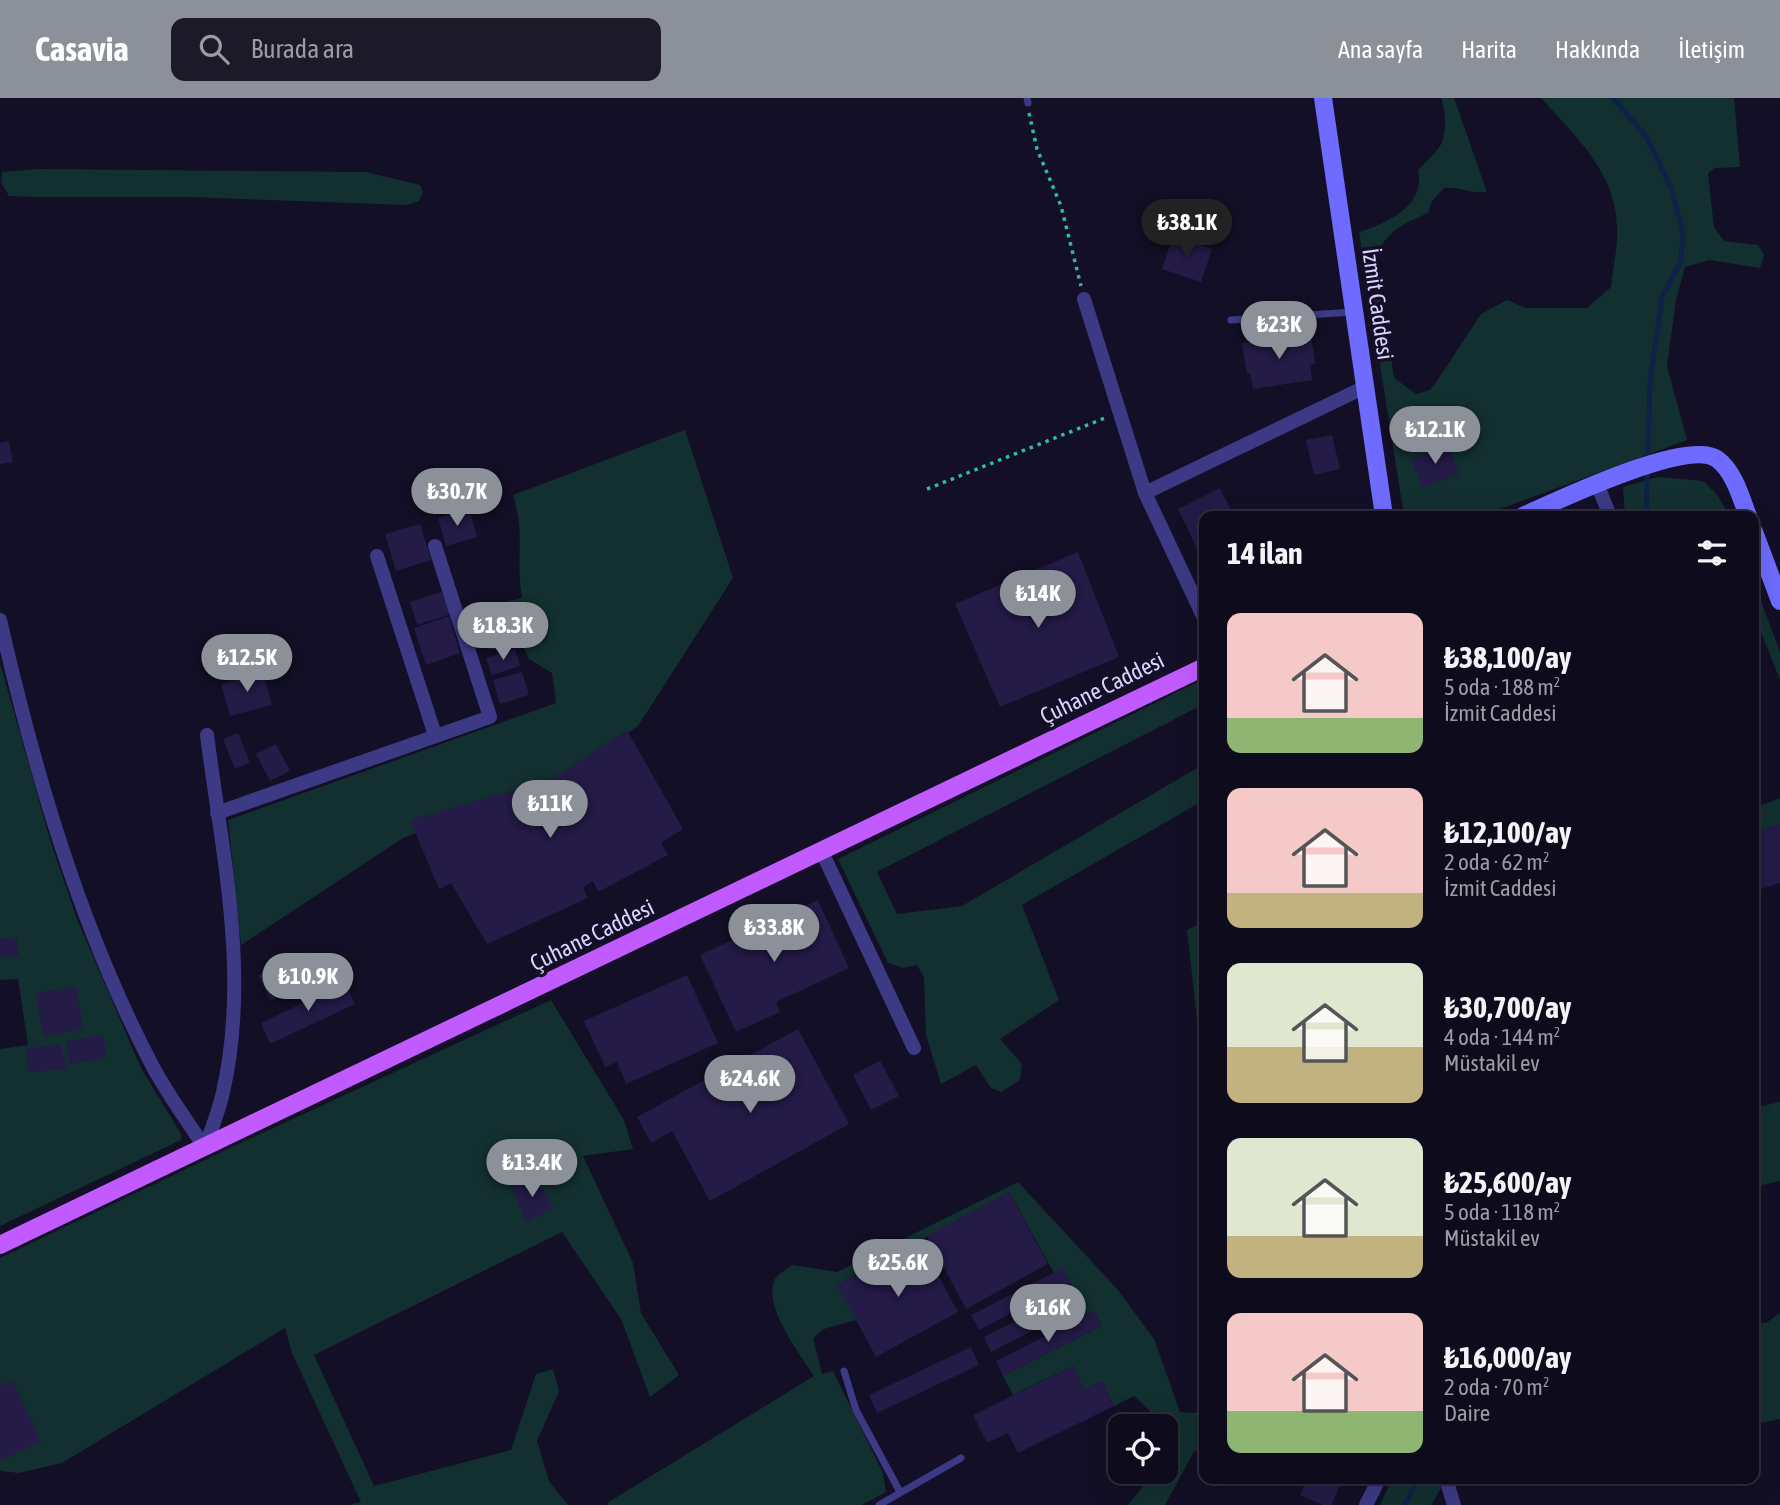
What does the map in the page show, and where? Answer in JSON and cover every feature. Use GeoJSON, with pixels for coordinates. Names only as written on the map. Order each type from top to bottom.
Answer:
{"type":"FeatureCollection","features":[{"type":"Feature","properties":{"kind":"main road","name":"İzmit Caddesi"},"geometry":{"type":"LineString","coordinates":[[1323,98],[1383,511]]}},
{"type":"Feature","properties":{"kind":"main road"},"geometry":{"type":"LineString","coordinates":[[1534,511],[1618,476],[1667,460],[1692,454],[1706,454],[1718,460],[1735,485],[1746,511]]}},
{"type":"Feature","properties":{"kind":"main road"},"geometry":{"type":"LineString","coordinates":[[1759,545],[1780,601]]}},
{"type":"Feature","properties":{"kind":"main road","name":"Çuhane Caddesi"},"geometry":{"type":"LineString","coordinates":[[0,1245],[1199,669]]}},
{"type":"Feature","properties":{"kind":"street"},"geometry":{"type":"LineString","coordinates":[[1084,299],[1145,494],[1199,607]]}},
{"type":"Feature","properties":{"kind":"street"},"geometry":{"type":"LineString","coordinates":[[1145,494],[1365,387]]}},
{"type":"Feature","properties":{"kind":"street"},"geometry":{"type":"LineString","coordinates":[[1597,484],[1608,511]]}},
{"type":"Feature","properties":{"kind":"street"},"geometry":{"type":"LineString","coordinates":[[217,813],[491,717],[435,546]]}},
{"type":"Feature","properties":{"kind":"street"},"geometry":{"type":"LineString","coordinates":[[377,556],[435,735]]}},
{"type":"Feature","properties":{"kind":"street"},"geometry":{"type":"LineString","coordinates":[[0,620],[30,737],[78,895],[154,1069],[205,1148]]}},
{"type":"Feature","properties":{"kind":"street"},"geometry":{"type":"LineString","coordinates":[[205,1148],[223,1093],[230,1052],[235,961],[232,908],[207,735]]}},
{"type":"Feature","properties":{"kind":"street"},"geometry":{"type":"LineString","coordinates":[[822,852],[914,1048]]}},
{"type":"Feature","properties":{"kind":"street"},"geometry":{"type":"LineString","coordinates":[[1366,1505],[1376,1484]]}},
{"type":"Feature","properties":{"kind":"street"},"geometry":{"type":"LineString","coordinates":[[1448,1484],[1454,1505]]}},
{"type":"Feature","properties":{"kind":"lane"},"geometry":{"type":"LineString","coordinates":[[1231,320],[1354,312]]}},
{"type":"Feature","properties":{"kind":"lane"},"geometry":{"type":"LineString","coordinates":[[844,1371],[856,1410],[900,1492]]}},
{"type":"Feature","properties":{"kind":"lane"},"geometry":{"type":"LineString","coordinates":[[879,1505],[961,1458]]}},
{"type":"Feature","properties":{"kind":"path"},"geometry":{"type":"LineString","coordinates":[[1028,100],[1037,149],[1061,206],[1084,299]]}},
{"type":"Feature","properties":{"kind":"path"},"geometry":{"type":"LineString","coordinates":[[927,489],[1120,412]]}},
{"type":"Feature","properties":{"kind":"green space"},"geometry":{"type":"Polygon","coordinates":[[[1441,98],[1454,98],[1487,192],[1444,188],[1432,201],[1428,213],[1391,234],[1377,255],[1394,378],[1416,394],[1430,390],[1481,314],[1507,300],[1526,308],[1587,308],[1611,287],[1617,227],[1615,207],[1609,189],[1580,141],[1541,98],[1734,98],[1740,167],[1715,168],[1708,173],[1714,227],[1724,241],[1758,245],[1764,255],[1760,268],[1709,260],[1685,267],[1676,300],[1667,366],[1687,440],[1495,511],[1403,511],[1359,232],[1392,218],[1410,203],[1419,183],[1418,171],[1441,144],[1445,131],[1441,98]]]}},
{"type":"Feature","properties":{"kind":"green space"},"geometry":{"type":"Polygon","coordinates":[[[38,169],[366,172],[420,185],[423,192],[419,201],[407,205],[188,197],[9,196],[1,182],[2,172],[38,169]]]}},
{"type":"Feature","properties":{"kind":"green space"},"geometry":{"type":"Polygon","coordinates":[[[685,430],[733,578],[638,726],[559,781],[403,838],[241,945],[228,820],[556,703],[552,673],[529,659],[522,644],[489,650],[476,609],[522,598],[519,523],[513,495],[685,430]]]}},
{"type":"Feature","properties":{"kind":"green space"},"geometry":{"type":"Polygon","coordinates":[[[1658,477],[1703,481],[1718,496],[1726,511],[1625,511],[1623,487],[1658,477]]]}},
{"type":"Feature","properties":{"kind":"green space"},"geometry":{"type":"Polygon","coordinates":[[[1759,595],[1780,652],[1780,680],[1759,627],[1759,595]]]}},
{"type":"Feature","properties":{"kind":"green space"},"geometry":{"type":"Polygon","coordinates":[[[0,663],[51,843],[77,919],[141,1068],[181,1134],[181,1140],[0,1226],[0,1049],[28,1045],[18,979],[0,980],[0,663]]]}},
{"type":"Feature","properties":{"kind":"green space"},"geometry":{"type":"Polygon","coordinates":[[[1199,681],[1199,707],[877,872],[897,914],[962,906],[1199,767],[1199,803],[1022,905],[1059,1000],[1000,1039],[1022,1064],[1020,1080],[1001,1092],[991,1088],[976,1065],[941,1084],[926,1035],[924,977],[917,965],[903,968],[888,963],[838,859],[1199,681]]]}},
{"type":"Feature","properties":{"kind":"green space"},"geometry":{"type":"Polygon","coordinates":[[[1780,798],[1780,824],[1759,831],[1759,806],[1780,798]]]}},
{"type":"Feature","properties":{"kind":"green space"},"geometry":{"type":"Polygon","coordinates":[[[1199,924],[1199,1032],[1198,1029],[1187,930],[1199,924]]]}},
{"type":"Feature","properties":{"kind":"green space"},"geometry":{"type":"Polygon","coordinates":[[[551,1000],[624,1120],[633,1149],[583,1156],[633,1263],[641,1313],[679,1375],[650,1397],[621,1319],[562,1232],[314,1355],[374,1486],[511,1450],[536,1374],[553,1369],[559,1391],[537,1441],[549,1481],[568,1505],[350,1505],[361,1502],[292,1353],[285,1328],[62,1463],[19,1473],[0,1471],[0,1258],[236,1145],[551,1000]]]}},
{"type":"Feature","properties":{"kind":"green space"},"geometry":{"type":"Polygon","coordinates":[[[1780,1102],[1780,1181],[1759,1186],[1759,1107],[1780,1102]]]}},
{"type":"Feature","properties":{"kind":"green space"},"geometry":{"type":"Polygon","coordinates":[[[1018,1182],[1118,1290],[1154,1339],[1180,1412],[1199,1414],[1199,1447],[1178,1481],[1178,1414],[1151,1414],[1134,1396],[1114,1406],[1102,1381],[1084,1390],[1073,1366],[1013,1395],[1003,1376],[1101,1326],[1094,1311],[1086,1315],[1063,1269],[1054,1273],[1009,1192],[838,1285],[856,1320],[824,1329],[813,1338],[822,1374],[833,1371],[883,1473],[886,1492],[862,1505],[608,1505],[607,1503],[814,1376],[784,1329],[774,1302],[772,1290],[775,1279],[793,1265],[837,1272],[1018,1182]]]}},
{"type":"Feature","properties":{"kind":"green space"},"geometry":{"type":"Polygon","coordinates":[[[1780,1313],[1780,1419],[1759,1423],[1759,1323],[1766,1323],[1780,1313]]]}},
{"type":"Feature","properties":{"kind":"green space"},"geometry":{"type":"Polygon","coordinates":[[[1145,1484],[1176,1484],[1165,1505],[1128,1505],[1145,1484]]]}},
{"type":"Feature","properties":{"kind":"green space"},"geometry":{"type":"Polygon","coordinates":[[[1390,1484],[1440,1484],[1441,1488],[1431,1505],[1380,1505],[1390,1484]]]}},
{"type":"Feature","properties":{"kind":"building"},"geometry":{"type":"Polygon","coordinates":[[[1173,236],[1212,249],[1201,282],[1162,269],[1173,236]]]}},
{"type":"Feature","properties":{"kind":"building"},"geometry":{"type":"Polygon","coordinates":[[[1311,334],[1315,364],[1310,365],[1312,380],[1253,389],[1250,373],[1247,374],[1242,343],[1311,334]]]}},
{"type":"Feature","properties":{"kind":"building"},"geometry":{"type":"Polygon","coordinates":[[[1332,435],[1340,469],[1314,475],[1306,440],[1332,435]]]}},
{"type":"Feature","properties":{"kind":"building"},"geometry":{"type":"Polygon","coordinates":[[[9,441],[13,462],[0,464],[0,443],[9,441]]]}},
{"type":"Feature","properties":{"kind":"building"},"geometry":{"type":"Polygon","coordinates":[[[1448,445],[1459,474],[1422,488],[1411,459],[1448,445]]]}},
{"type":"Feature","properties":{"kind":"building"},"geometry":{"type":"Polygon","coordinates":[[[1220,488],[1232,511],[1199,511],[1199,553],[1178,509],[1220,488]]]}},
{"type":"Feature","properties":{"kind":"building"},"geometry":{"type":"Polygon","coordinates":[[[469,509],[477,537],[446,546],[438,518],[469,509]]]}},
{"type":"Feature","properties":{"kind":"building"},"geometry":{"type":"Polygon","coordinates":[[[420,524],[431,560],[396,571],[385,534],[420,524]]]}},
{"type":"Feature","properties":{"kind":"building"},"geometry":{"type":"Polygon","coordinates":[[[1078,552],[1119,657],[1000,707],[955,604],[1078,552]]]}},
{"type":"Feature","properties":{"kind":"building"},"geometry":{"type":"Polygon","coordinates":[[[444,591],[451,614],[417,625],[410,602],[444,591]]]}},
{"type":"Feature","properties":{"kind":"building"},"geometry":{"type":"Polygon","coordinates":[[[449,616],[460,653],[426,665],[414,628],[449,616]]]}},
{"type":"Feature","properties":{"kind":"building"},"geometry":{"type":"Polygon","coordinates":[[[515,649],[520,666],[492,675],[486,658],[515,649]]]}},
{"type":"Feature","properties":{"kind":"building"},"geometry":{"type":"Polygon","coordinates":[[[263,672],[272,705],[230,716],[221,684],[263,672]]]}},
{"type":"Feature","properties":{"kind":"building"},"geometry":{"type":"Polygon","coordinates":[[[522,672],[529,695],[500,704],[493,680],[522,672]]]}},
{"type":"Feature","properties":{"kind":"building"},"geometry":{"type":"Polygon","coordinates":[[[627,730],[683,829],[661,843],[668,855],[598,892],[593,881],[583,887],[588,898],[487,944],[451,883],[439,889],[410,820],[524,787],[534,803],[554,790],[549,781],[627,730]]]}},
{"type":"Feature","properties":{"kind":"building"},"geometry":{"type":"Polygon","coordinates":[[[238,733],[250,762],[235,769],[223,739],[238,733]]]}},
{"type":"Feature","properties":{"kind":"building"},"geometry":{"type":"Polygon","coordinates":[[[276,744],[290,771],[270,781],[256,754],[276,744]]]}},
{"type":"Feature","properties":{"kind":"building"},"geometry":{"type":"Polygon","coordinates":[[[1780,824],[1780,883],[1759,889],[1759,831],[1780,824]]]}},
{"type":"Feature","properties":{"kind":"building"},"geometry":{"type":"Polygon","coordinates":[[[818,900],[849,968],[776,1002],[780,1012],[736,1032],[700,955],[818,900]]]}},
{"type":"Feature","properties":{"kind":"building"},"geometry":{"type":"Polygon","coordinates":[[[17,937],[19,956],[0,957],[0,939],[17,937]]]}},
{"type":"Feature","properties":{"kind":"building"},"geometry":{"type":"Polygon","coordinates":[[[309,952],[321,978],[270,1001],[258,975],[309,952]]]}},
{"type":"Feature","properties":{"kind":"building"},"geometry":{"type":"Polygon","coordinates":[[[687,975],[718,1043],[626,1084],[617,1062],[605,1067],[584,1021],[687,975]]]}},
{"type":"Feature","properties":{"kind":"building"},"geometry":{"type":"Polygon","coordinates":[[[345,983],[355,1004],[270,1044],[261,1023],[345,983]]]}},
{"type":"Feature","properties":{"kind":"building"},"geometry":{"type":"Polygon","coordinates":[[[76,986],[83,1029],[43,1036],[36,993],[76,986]]]}},
{"type":"Feature","properties":{"kind":"building"},"geometry":{"type":"Polygon","coordinates":[[[798,1029],[849,1124],[710,1201],[672,1131],[651,1143],[637,1117],[798,1029]]]}},
{"type":"Feature","properties":{"kind":"building"},"geometry":{"type":"Polygon","coordinates":[[[103,1035],[107,1057],[70,1064],[66,1041],[103,1035]]]}},
{"type":"Feature","properties":{"kind":"building"},"geometry":{"type":"Polygon","coordinates":[[[60,1044],[68,1069],[29,1072],[25,1049],[60,1044]]]}},
{"type":"Feature","properties":{"kind":"building"},"geometry":{"type":"Polygon","coordinates":[[[880,1061],[899,1096],[871,1110],[853,1075],[880,1061]]]}},
{"type":"Feature","properties":{"kind":"building"},"geometry":{"type":"Polygon","coordinates":[[[536,1176],[553,1208],[527,1222],[511,1189],[536,1176]]]}},
{"type":"Feature","properties":{"kind":"building"},"geometry":{"type":"Polygon","coordinates":[[[1009,1192],[1048,1264],[966,1309],[927,1236],[1009,1192]]]}},
{"type":"Feature","properties":{"kind":"building"},"geometry":{"type":"Polygon","coordinates":[[[919,1240],[958,1312],[876,1357],[837,1285],[919,1240]]]}},
{"type":"Feature","properties":{"kind":"building"},"geometry":{"type":"Polygon","coordinates":[[[1063,1268],[1070,1283],[979,1330],[971,1315],[1063,1268]]]}},
{"type":"Feature","properties":{"kind":"building"},"geometry":{"type":"Polygon","coordinates":[[[1075,1291],[1082,1306],[991,1352],[984,1337],[1075,1291]]]}},
{"type":"Feature","properties":{"kind":"building"},"geometry":{"type":"Polygon","coordinates":[[[1094,1311],[1101,1326],[1003,1376],[996,1361],[1094,1311]]]}},
{"type":"Feature","properties":{"kind":"building"},"geometry":{"type":"Polygon","coordinates":[[[971,1347],[979,1365],[877,1413],[869,1395],[971,1347]]]}},
{"type":"Feature","properties":{"kind":"building"},"geometry":{"type":"Polygon","coordinates":[[[1073,1366],[1084,1390],[1102,1381],[1114,1406],[1018,1453],[1008,1433],[987,1443],[973,1415],[1073,1366]]]}},
{"type":"Feature","properties":{"kind":"building"},"geometry":{"type":"Polygon","coordinates":[[[12,1380],[41,1441],[0,1461],[0,1386],[12,1380]]]}},
{"type":"Feature","properties":{"kind":"building"},"geometry":{"type":"Polygon","coordinates":[[[1305,1484],[1341,1484],[1331,1505],[1323,1505],[1300,1495],[1305,1484]]]}},
{"type":"Feature","properties":{"kind":"waterway"},"geometry":{"type":"LineString","coordinates":[[1613,98],[1646,136],[1671,187],[1683,233],[1681,261],[1662,297],[1650,382],[1646,511]]}},
{"type":"Feature","properties":{"kind":"waterway"},"geometry":{"type":"LineString","coordinates":[[1405,1505],[1416,1484]]}}]}
